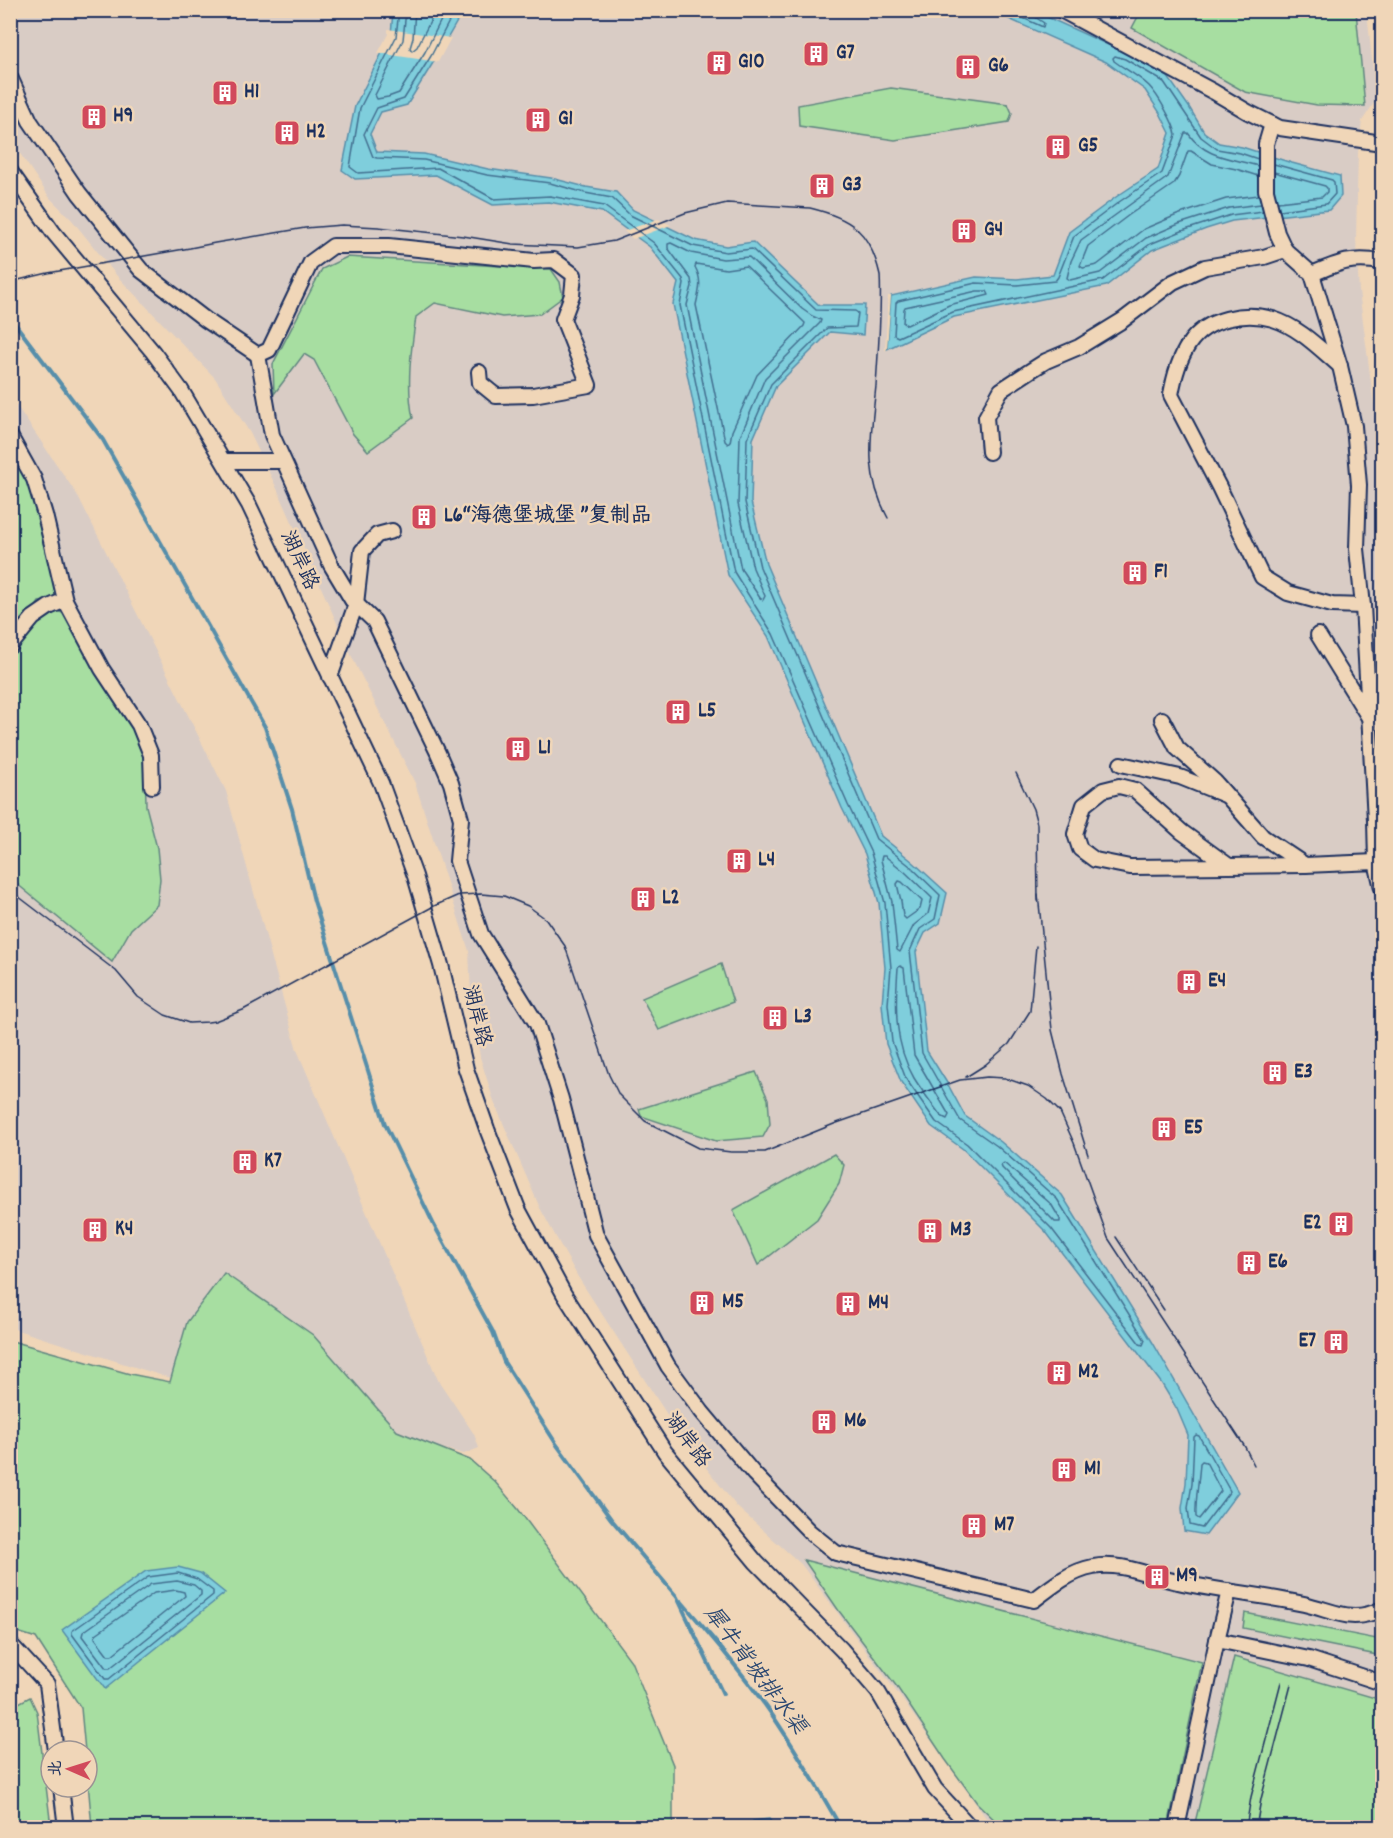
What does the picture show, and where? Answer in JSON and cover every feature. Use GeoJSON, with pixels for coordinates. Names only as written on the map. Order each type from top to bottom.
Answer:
{"type":"FeatureCollection","features":[{"type":"Feature","properties":{"kind":"street"},"geometry":{"type":"LineString","coordinates":[[1061,10],[1280,128],[1383,143]]}},
{"type":"Feature","properties":{"kind":"street"},"geometry":{"type":"LineString","coordinates":[[10,77],[30,121],[79,194],[141,270],[214,326],[258,356],[272,435],[331,565],[352,600],[374,621],[451,783],[461,819],[457,861],[481,934],[537,1024],[561,1098],[596,1235],[668,1366],[702,1412],[754,1473],[810,1532],[836,1553],[1034,1600],[1057,1582],[1092,1567],[1113,1566],[1179,1582],[1304,1604],[1348,1616],[1368,1616],[1383,1609]]}},
{"type":"Feature","properties":{"kind":"street"},"geometry":{"type":"LineString","coordinates":[[1272,124],[1266,144],[1266,190],[1277,233],[1284,249],[1312,274],[1341,366],[1354,426],[1359,485],[1357,549],[1363,606],[1375,820],[1383,888]]}},
{"type":"Feature","properties":{"kind":"street","name":"湖岸路"},"geometry":{"type":"LineString","coordinates":[[10,171],[53,232],[140,336],[181,390],[249,505],[381,783],[415,876],[441,965],[466,1069],[487,1129],[518,1209],[564,1294],[665,1452],[756,1562],[842,1650],[878,1692],[935,1789],[971,1827]]}},
{"type":"Feature","properties":{"kind":"street"},"geometry":{"type":"LineString","coordinates":[[258,356],[269,350],[311,262],[333,246],[389,246],[534,261],[554,260],[574,275],[572,295],[563,319],[589,385],[533,396],[496,396],[480,383],[479,372]]}},
{"type":"Feature","properties":{"kind":"street"},"geometry":{"type":"LineString","coordinates":[[989,452],[986,417],[1002,390],[1030,370],[1079,347],[1123,320],[1173,282],[1205,267],[1264,257],[1284,249]]}},
{"type":"Feature","properties":{"kind":"street"},"geometry":{"type":"LineString","coordinates":[[1312,274],[1337,264],[1361,259],[1383,262]]}},
{"type":"Feature","properties":{"kind":"street"},"geometry":{"type":"LineString","coordinates":[[1341,366],[1301,333],[1273,319],[1252,316],[1231,318],[1211,325],[1190,342],[1179,364],[1171,395],[1262,577],[1288,593],[1332,605],[1363,606]]}},
{"type":"Feature","properties":{"kind":"street"},"geometry":{"type":"LineString","coordinates":[[10,436],[34,479],[65,600],[102,669],[139,724],[151,755],[152,786]]}},
{"type":"Feature","properties":{"kind":"street"},"geometry":{"type":"LineString","coordinates":[[225,462],[284,461]]}},
{"type":"Feature","properties":{"kind":"street"},"geometry":{"type":"LineString","coordinates":[[330,677],[356,604],[362,551],[377,535],[392,531]]}},
{"type":"Feature","properties":{"kind":"street"},"geometry":{"type":"LineString","coordinates":[[10,646],[33,618],[65,600]]}},
{"type":"Feature","properties":{"kind":"street"},"geometry":{"type":"LineString","coordinates":[[1318,635],[1369,718]]}},
{"type":"Feature","properties":{"kind":"street"},"geometry":{"type":"LineString","coordinates":[[1162,719],[1177,748],[1215,782],[1263,837],[1305,865]]}},
{"type":"Feature","properties":{"kind":"street"},"geometry":{"type":"LineString","coordinates":[[1121,764],[1180,777],[1227,796]]}},
{"type":"Feature","properties":{"kind":"street"},"geometry":{"type":"LineString","coordinates":[[1229,866],[1182,832],[1135,790],[1119,786],[1103,790],[1084,805],[1075,834],[1080,849],[1095,860],[1130,867],[1229,866],[1305,865],[1379,862]]}},
{"type":"Feature","properties":{"kind":"street"},"geometry":{"type":"LineString","coordinates":[[1177,1827],[1228,1591]]}},
{"type":"Feature","properties":{"kind":"street"},"geometry":{"type":"LineString","coordinates":[[1217,1640],[1309,1659],[1383,1683]]}},
{"type":"Feature","properties":{"kind":"street"},"geometry":{"type":"LineString","coordinates":[[10,1647],[14,1648],[47,1684],[54,1739]]}},
{"type":"Feature","properties":{"kind":"street"},"geometry":{"type":"LineString","coordinates":[[62,1799],[66,1827]]}},
{"type":"Feature","properties":{"kind":"shaded area"},"geometry":{"type":"Polygon","coordinates":[[[11,11],[1367,11],[1376,100],[1362,121],[1358,153],[1356,238],[1359,291],[1374,405],[1382,576],[1382,1827],[997,1828],[986,1818],[904,1702],[801,1564],[737,1507],[679,1433],[578,1277],[540,1208],[494,1102],[480,1057],[471,996],[469,951],[415,783],[352,657],[250,433],[215,378],[117,276],[72,220],[50,198],[11,140],[11,11]]]}},
{"type":"Feature","properties":{"kind":"shaded area"},"geometry":{"type":"Polygon","coordinates":[[[10,396],[78,496],[226,791],[297,1050],[438,1380],[474,1434],[479,1448],[464,1454],[160,1375],[11,1328],[10,396]]]}},
{"type":"Feature","properties":{"kind":"green space"},"geometry":{"type":"Polygon","coordinates":[[[1141,11],[1356,11],[1365,106],[1317,105],[1245,92],[1132,28],[1141,11]]]}},
{"type":"Feature","properties":{"kind":"green space"},"geometry":{"type":"Polygon","coordinates":[[[891,88],[1008,104],[1012,113],[1009,122],[895,140],[799,126],[798,105],[891,88]]]}},
{"type":"Feature","properties":{"kind":"green space"},"geometry":{"type":"Polygon","coordinates":[[[347,257],[551,269],[560,282],[563,297],[540,314],[502,317],[435,303],[416,317],[410,380],[413,418],[368,451],[353,434],[314,360],[304,354],[274,394],[273,364],[322,269],[347,257]]]}},
{"type":"Feature","properties":{"kind":"green space"},"geometry":{"type":"Polygon","coordinates":[[[10,450],[31,488],[54,581],[55,595],[52,600],[39,602],[21,629],[10,640],[10,450]]]}},
{"type":"Feature","properties":{"kind":"green space"},"geometry":{"type":"Polygon","coordinates":[[[53,610],[66,614],[138,738],[145,759],[146,806],[157,848],[160,879],[157,905],[131,929],[112,962],[11,879],[10,655],[35,624],[53,610]]]}},
{"type":"Feature","properties":{"kind":"green space"},"geometry":{"type":"Polygon","coordinates":[[[721,964],[733,1002],[659,1030],[642,998],[721,964]]]}},
{"type":"Feature","properties":{"kind":"green space"},"geometry":{"type":"Polygon","coordinates":[[[756,1072],[768,1099],[770,1124],[763,1137],[716,1141],[641,1116],[639,1109],[756,1072]]]}},
{"type":"Feature","properties":{"kind":"green space"},"geometry":{"type":"Polygon","coordinates":[[[834,1154],[844,1165],[839,1184],[817,1219],[758,1265],[733,1210],[834,1154]]]}},
{"type":"Feature","properties":{"kind":"green space"},"geometry":{"type":"Polygon","coordinates":[[[224,1273],[313,1335],[397,1431],[470,1460],[495,1482],[518,1509],[631,1661],[673,1765],[673,1827],[92,1827],[90,1799],[99,1799],[99,1739],[84,1739],[81,1708],[36,1638],[11,1630],[10,1339],[130,1374],[170,1382],[187,1322],[224,1273]]]}},
{"type":"Feature","properties":{"kind":"green space"},"geometry":{"type":"Polygon","coordinates":[[[804,1560],[1202,1662],[1168,1827],[1002,1827],[977,1803],[897,1687],[839,1611],[804,1560]]]}},
{"type":"Feature","properties":{"kind":"green space"},"geometry":{"type":"Polygon","coordinates":[[[1245,1613],[1382,1640],[1382,1656],[1243,1628],[1245,1613]]]}},
{"type":"Feature","properties":{"kind":"green space"},"geometry":{"type":"Polygon","coordinates":[[[1234,1657],[1382,1700],[1382,1827],[1194,1827],[1234,1657]]]}},
{"type":"Feature","properties":{"kind":"green space"},"geometry":{"type":"Polygon","coordinates":[[[30,1697],[37,1712],[40,1739],[39,1799],[48,1799],[51,1827],[11,1827],[11,1707],[30,1697]]]}},
{"type":"Feature","properties":{"kind":"water"},"geometry":{"type":"Polygon","coordinates":[[[393,11],[463,11],[407,105],[381,112],[370,134],[377,152],[424,154],[488,169],[551,178],[616,192],[633,210],[695,240],[726,246],[753,242],[819,305],[865,305],[863,335],[830,332],[776,386],[753,439],[751,502],[766,564],[881,836],[947,893],[940,923],[925,933],[916,952],[927,1051],[965,1116],[1001,1142],[1062,1195],[1153,1343],[1238,1492],[1206,1535],[1184,1531],[1182,1508],[1186,1483],[1188,1435],[1177,1409],[1162,1384],[1046,1232],[963,1149],[931,1126],[901,1082],[886,1044],[882,1004],[885,968],[879,903],[865,854],[842,808],[768,636],[728,575],[673,304],[678,283],[650,247],[602,212],[549,202],[493,205],[436,175],[355,179],[342,170],[355,106],[391,35],[393,11]]]}},
{"type":"Feature","properties":{"kind":"water"},"geometry":{"type":"Polygon","coordinates":[[[991,11],[1034,11],[1128,54],[1168,77],[1204,132],[1219,143],[1242,147],[1340,176],[1341,196],[1329,210],[1232,221],[1206,229],[1152,250],[1106,286],[954,317],[887,349],[891,296],[976,277],[1017,279],[1053,275],[1069,232],[1158,169],[1170,133],[1145,90],[1106,62],[991,11]]]}},
{"type":"Feature","properties":{"kind":"water"},"geometry":{"type":"Polygon","coordinates":[[[178,1567],[200,1573],[225,1593],[105,1689],[62,1630],[146,1571],[178,1567]]]}},
{"type":"Feature","properties":{"kind":"water"},"geometry":{"type":"Polygon","coordinates":[[[769,1819],[775,1827],[751,1827],[753,1821],[769,1819]]]}},
{"type":"Feature","properties":{"kind":"pier"},"geometry":{"type":"Polygon","coordinates":[[[388,29],[451,38],[438,62],[378,53],[388,34],[388,29]]]}},
{"type":"Feature","properties":{"kind":"pier"},"geometry":{"type":"Polygon","coordinates":[[[658,219],[671,225],[633,239],[624,231],[658,219]]]}},
{"type":"Feature","properties":{"kind":"pier"},"geometry":{"type":"Polygon","coordinates":[[[888,296],[891,296],[885,351],[888,296]]]}},
{"type":"Feature","properties":{"kind":"waterway"},"geometry":{"type":"LineString","coordinates":[[10,317],[103,440],[265,727],[292,809],[314,901],[385,1124],[434,1225],[493,1332],[504,1362],[557,1445],[611,1519],[677,1597],[723,1694]]}},
{"type":"Feature","properties":{"kind":"waterway","name":"犀牛背坡排水渠"},"geometry":{"type":"LineString","coordinates":[[681,1601],[737,1667],[768,1709],[841,1828]]}},
{"type":"Feature","properties":{"kind":"tram line"},"geometry":{"type":"LineString","coordinates":[[10,282],[48,273],[305,228],[342,225],[378,227],[513,244],[578,247],[614,241],[685,213],[727,203],[810,208],[837,216],[857,229],[871,247],[880,275],[871,454],[875,485],[888,518]]}},
{"type":"Feature","properties":{"kind":"tram line"},"geometry":{"type":"LineString","coordinates":[[1016,773],[1033,809],[1037,824],[1038,901]]}},
{"type":"Feature","properties":{"kind":"tram line"},"geometry":{"type":"LineString","coordinates":[[10,890],[116,971],[138,997],[165,1015],[189,1023],[215,1021],[243,1010],[434,906],[459,895],[504,896],[528,906],[546,919],[565,946],[609,1075],[619,1095],[645,1121],[698,1148],[731,1152],[765,1152],[834,1124],[960,1080],[1005,1078],[1028,1086],[1047,1099],[1060,1112],[1074,1143],[1108,1238],[1245,1447],[1254,1465]]}},
{"type":"Feature","properties":{"kind":"tram line"},"geometry":{"type":"LineString","coordinates":[[1038,894],[1052,1030],[1088,1155]]}},
{"type":"Feature","properties":{"kind":"tram line"},"geometry":{"type":"LineString","coordinates":[[966,1077],[985,1065],[1009,1044],[1030,1011],[1036,946]]}},
{"type":"Feature","properties":{"kind":"tram line"},"geometry":{"type":"LineString","coordinates":[[1116,1237],[1164,1310]]}},
{"type":"Feature","properties":{"kind":"tram line"},"geometry":{"type":"LineString","coordinates":[[1246,1828],[1251,1797],[1281,1682]]}},
{"type":"Feature","properties":{"kind":"tram line"},"geometry":{"type":"LineString","coordinates":[[1256,1828],[1261,1799],[1291,1685]]}},
{"type":"Feature","properties":{"kind":"place","name":"G7"},"geometry":{"type":"Point","coordinates":[816,54]}},
{"type":"Feature","properties":{"kind":"place","name":"G10"},"geometry":{"type":"Point","coordinates":[719,63]}},
{"type":"Feature","properties":{"kind":"place","name":"G6"},"geometry":{"type":"Point","coordinates":[968,67]}},
{"type":"Feature","properties":{"kind":"place","name":"H1"},"geometry":{"type":"Point","coordinates":[225,93]}},
{"type":"Feature","properties":{"kind":"place","name":"H9"},"geometry":{"type":"Point","coordinates":[94,117]}},
{"type":"Feature","properties":{"kind":"place","name":"G1"},"geometry":{"type":"Point","coordinates":[538,120]}},
{"type":"Feature","properties":{"kind":"place","name":"H2"},"geometry":{"type":"Point","coordinates":[287,133]}},
{"type":"Feature","properties":{"kind":"place","name":"G5"},"geometry":{"type":"Point","coordinates":[1058,147]}},
{"type":"Feature","properties":{"kind":"place","name":"G3"},"geometry":{"type":"Point","coordinates":[822,186]}},
{"type":"Feature","properties":{"kind":"place","name":"G4"},"geometry":{"type":"Point","coordinates":[964,231]}},
{"type":"Feature","properties":{"kind":"place","name":"L6“海德堡城堡 ”复制品"},"geometry":{"type":"Point","coordinates":[424,517]}},
{"type":"Feature","properties":{"kind":"place","name":"F1"},"geometry":{"type":"Point","coordinates":[1135,573]}},
{"type":"Feature","properties":{"kind":"place","name":"L5"},"geometry":{"type":"Point","coordinates":[678,712]}},
{"type":"Feature","properties":{"kind":"place","name":"L1"},"geometry":{"type":"Point","coordinates":[518,749]}},
{"type":"Feature","properties":{"kind":"place","name":"L4"},"geometry":{"type":"Point","coordinates":[739,861]}},
{"type":"Feature","properties":{"kind":"place","name":"L2"},"geometry":{"type":"Point","coordinates":[643,899]}},
{"type":"Feature","properties":{"kind":"place","name":"E4"},"geometry":{"type":"Point","coordinates":[1189,982]}},
{"type":"Feature","properties":{"kind":"place","name":"L3"},"geometry":{"type":"Point","coordinates":[775,1018]}},
{"type":"Feature","properties":{"kind":"place","name":"E3"},"geometry":{"type":"Point","coordinates":[1275,1073]}},
{"type":"Feature","properties":{"kind":"place","name":"E5"},"geometry":{"type":"Point","coordinates":[1164,1129]}},
{"type":"Feature","properties":{"kind":"place","name":"K7"},"geometry":{"type":"Point","coordinates":[245,1162]}},
{"type":"Feature","properties":{"kind":"place","name":"E2"},"geometry":{"type":"Point","coordinates":[1341,1224]}},
{"type":"Feature","properties":{"kind":"place","name":"K4"},"geometry":{"type":"Point","coordinates":[95,1230]}},
{"type":"Feature","properties":{"kind":"place","name":"M3"},"geometry":{"type":"Point","coordinates":[930,1231]}},
{"type":"Feature","properties":{"kind":"place","name":"E6"},"geometry":{"type":"Point","coordinates":[1249,1263]}},
{"type":"Feature","properties":{"kind":"place","name":"M5"},"geometry":{"type":"Point","coordinates":[702,1303]}},
{"type":"Feature","properties":{"kind":"place","name":"M4"},"geometry":{"type":"Point","coordinates":[848,1304]}},
{"type":"Feature","properties":{"kind":"place","name":"E7"},"geometry":{"type":"Point","coordinates":[1336,1342]}},
{"type":"Feature","properties":{"kind":"place","name":"M2"},"geometry":{"type":"Point","coordinates":[1059,1373]}},
{"type":"Feature","properties":{"kind":"place","name":"M6"},"geometry":{"type":"Point","coordinates":[824,1422]}},
{"type":"Feature","properties":{"kind":"place","name":"M1"},"geometry":{"type":"Point","coordinates":[1064,1470]}},
{"type":"Feature","properties":{"kind":"place","name":"M7"},"geometry":{"type":"Point","coordinates":[974,1526]}},
{"type":"Feature","properties":{"kind":"place","name":"M9"},"geometry":{"type":"Point","coordinates":[1157,1577]}}]}
